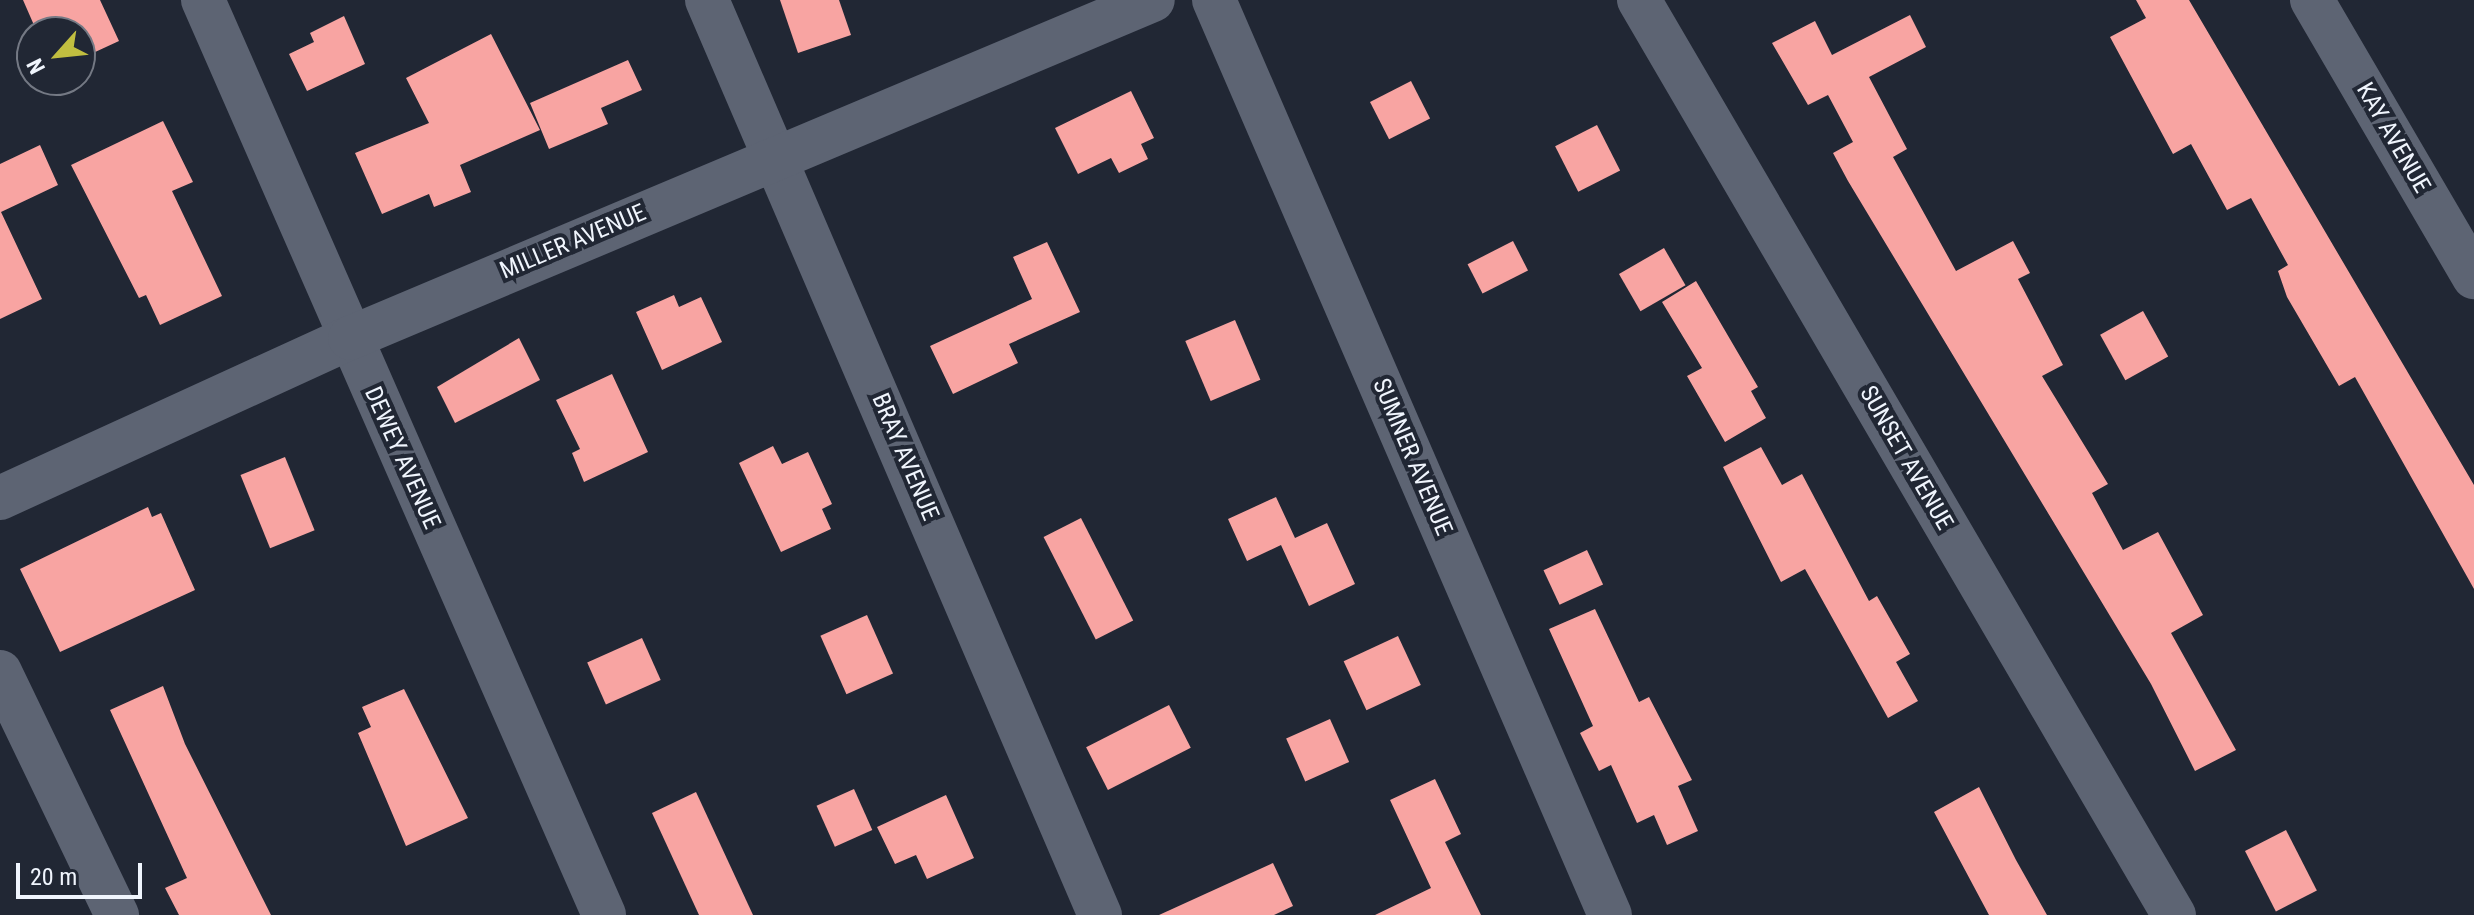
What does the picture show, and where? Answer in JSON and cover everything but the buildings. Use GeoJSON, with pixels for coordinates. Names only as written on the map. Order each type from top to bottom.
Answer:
{"type":"FeatureCollection","features":[{"type":"Feature","properties":{"kind":"street","name":"DEWEY AVENUE"},"geometry":{"type":"LineString","coordinates":[[203,0],[604,915]]}},
{"type":"Feature","properties":{"kind":"street","name":"BRAY AVENUE"},"geometry":{"type":"LineString","coordinates":[[707,0],[1100,915]]}},
{"type":"Feature","properties":{"kind":"street","name":"MILLER AVENUE"},"geometry":{"type":"LineString","coordinates":[[0,498],[350,338],[776,155],[1153,0]]}},
{"type":"Feature","properties":{"kind":"street","name":"SUMNER AVENUE"},"geometry":{"type":"LineString","coordinates":[[1214,0],[1610,915]]}},
{"type":"Feature","properties":{"kind":"street","name":"SUNSET AVENUE"},"geometry":{"type":"LineString","coordinates":[[1639,0],[2174,915]]}},
{"type":"Feature","properties":{"kind":"street","name":"KAY AVENUE"},"geometry":{"type":"LineString","coordinates":[[2312,0],[2474,277]]}},
{"type":"Feature","properties":{"kind":"street"},"geometry":{"type":"LineString","coordinates":[[0,672],[117,915]]}}]}
